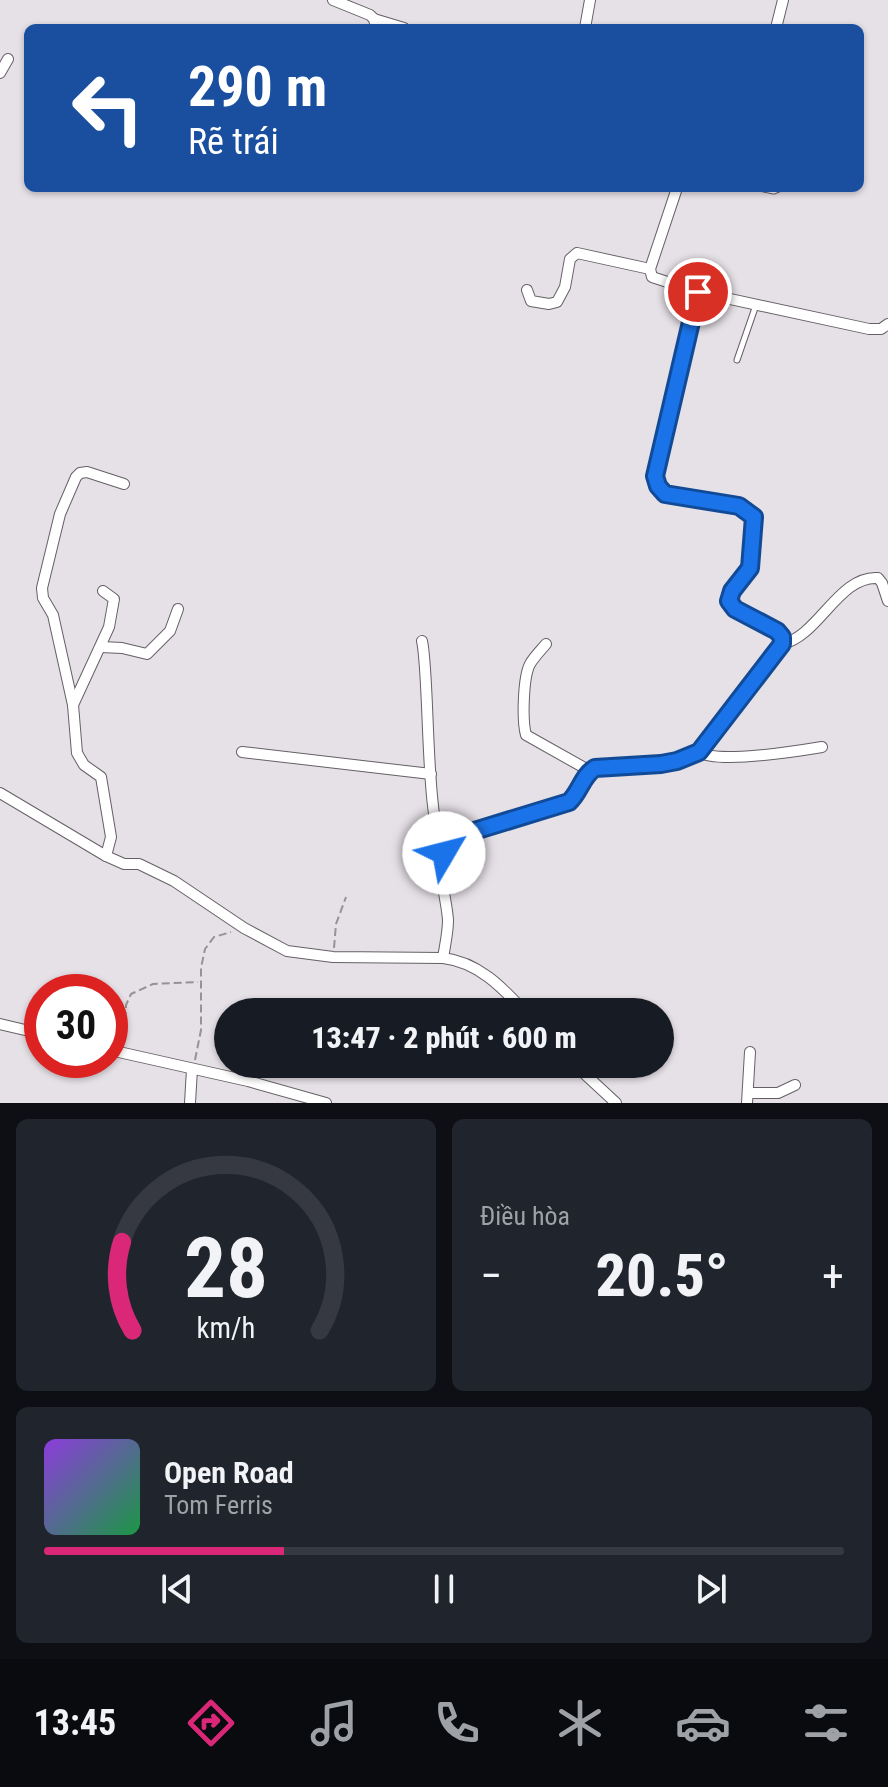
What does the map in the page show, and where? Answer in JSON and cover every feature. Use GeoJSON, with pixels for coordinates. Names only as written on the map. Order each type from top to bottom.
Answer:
{"type":"FeatureCollection","features":[{"type":"Feature","properties":{"kind":"street"},"geometry":{"type":"LineString","coordinates":[[333,0],[375,24]]}},
{"type":"Feature","properties":{"kind":"street"},"geometry":{"type":"LineString","coordinates":[[586,24],[590,0]]}},
{"type":"Feature","properties":{"kind":"street"},"geometry":{"type":"LineString","coordinates":[[777,24],[783,0]]}},
{"type":"Feature","properties":{"kind":"street"},"geometry":{"type":"LineString","coordinates":[[0,73],[8,59]]}},
{"type":"Feature","properties":{"kind":"street"},"geometry":{"type":"LineString","coordinates":[[676,192],[650,269],[652,277],[698,292],[869,329],[881,329],[888,324]]}},
{"type":"Feature","properties":{"kind":"street"},"geometry":{"type":"LineString","coordinates":[[527,290],[531,301],[557,302],[565,287],[572,254],[577,253],[650,269]]}},
{"type":"Feature","properties":{"kind":"street"},"geometry":{"type":"LineString","coordinates":[[443,958],[448,923],[443,886],[445,848],[454,839],[569,802],[590,771],[599,767],[661,764],[699,752],[782,644],[782,637],[777,631],[735,609],[729,601],[732,591],[750,568],[755,523],[752,514],[739,506],[665,494],[655,476],[698,292]]}},
{"type":"Feature","properties":{"kind":"street"},"geometry":{"type":"LineString","coordinates":[[106,856],[111,837],[101,777],[84,765],[77,753],[73,705],[53,615],[43,598],[42,588],[60,514],[76,477],[87,472],[124,484]]}},
{"type":"Feature","properties":{"kind":"street"},"geometry":{"type":"LineString","coordinates":[[782,644],[788,644],[803,633],[858,583],[878,578],[888,601]]}},
{"type":"Feature","properties":{"kind":"street"},"geometry":{"type":"LineString","coordinates":[[73,705],[101,647],[114,609],[114,599],[103,591]]}},
{"type":"Feature","properties":{"kind":"street"},"geometry":{"type":"LineString","coordinates":[[101,647],[147,654],[170,631],[178,609]]}},
{"type":"Feature","properties":{"kind":"street"},"geometry":{"type":"LineString","coordinates":[[422,641],[427,674],[436,832],[441,846],[445,848]]}},
{"type":"Feature","properties":{"kind":"street"},"geometry":{"type":"LineString","coordinates":[[546,644],[528,666],[524,731],[528,738],[590,771]]}},
{"type":"Feature","properties":{"kind":"street"},"geometry":{"type":"LineString","coordinates":[[699,752],[726,757],[822,747]]}},
{"type":"Feature","properties":{"kind":"street"},"geometry":{"type":"LineString","coordinates":[[242,752],[431,774]]}},
{"type":"Feature","properties":{"kind":"street"},"geometry":{"type":"LineString","coordinates":[[0,793],[106,856],[124,864],[139,864],[174,881],[244,928],[287,951],[333,957],[443,958],[466,962],[480,970],[510,998]]}},
{"type":"Feature","properties":{"kind":"street"},"geometry":{"type":"LineString","coordinates":[[0,1024],[24,1030]]}},
{"type":"Feature","properties":{"kind":"street"},"geometry":{"type":"LineString","coordinates":[[750,1052],[747,1098],[778,1093],[795,1085]]}},
{"type":"Feature","properties":{"kind":"street"},"geometry":{"type":"LineString","coordinates":[[128,1055],[248,1081],[326,1103]]}},
{"type":"Feature","properties":{"kind":"street"},"geometry":{"type":"LineString","coordinates":[[190,1103],[192,1069]]}},
{"type":"Feature","properties":{"kind":"street"},"geometry":{"type":"LineString","coordinates":[[589,1078],[616,1103]]}},
{"type":"Feature","properties":{"kind":"lane"},"geometry":{"type":"LineString","coordinates":[[737,360],[756,304]]}},
{"type":"Feature","properties":{"kind":"path"},"geometry":{"type":"LineString","coordinates":[[333,957],[336,924],[346,897]]}},
{"type":"Feature","properties":{"kind":"path"},"geometry":{"type":"LineString","coordinates":[[192,1069],[201,1030],[203,956],[210,941],[219,934],[244,928]]}},
{"type":"Feature","properties":{"kind":"path"},"geometry":{"type":"LineString","coordinates":[[128,1001],[131,994],[153,984],[201,981]]}},
{"type":"Feature","properties":{"kind":"route"},"geometry":{"type":"LineString","coordinates":[[444,853],[450,842],[471,832],[569,802],[586,775],[595,768],[661,764],[699,752],[782,644],[782,637],[777,631],[735,609],[729,601],[732,591],[750,568],[755,523],[752,514],[739,506],[665,494],[660,490],[655,476],[698,292]]}}]}
